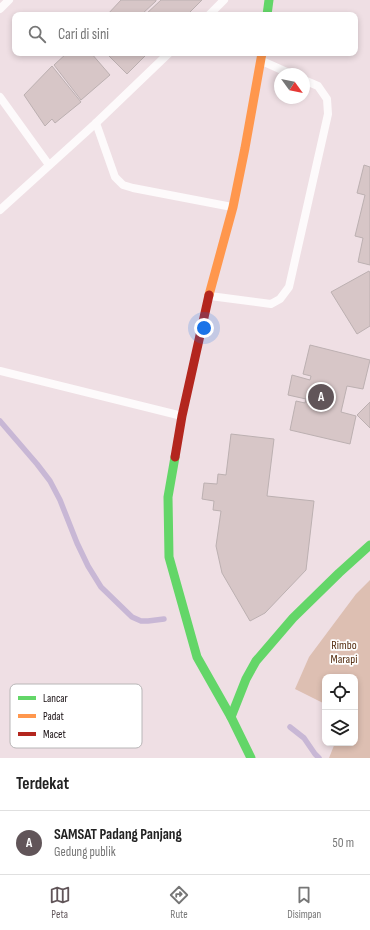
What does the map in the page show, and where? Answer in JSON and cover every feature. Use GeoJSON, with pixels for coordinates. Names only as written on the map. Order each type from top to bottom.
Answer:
{"type":"FeatureCollection","features":[{"type":"Feature","properties":{"kind":"main road"},"geometry":{"type":"LineString","coordinates":[[267,12],[269,0]]}},
{"type":"Feature","properties":{"kind":"main road"},"geometry":{"type":"LineString","coordinates":[[251,758],[231,717],[197,657],[168,558],[168,497],[182,416],[209,296],[233,207],[262,57]]}},
{"type":"Feature","properties":{"kind":"main road"},"geometry":{"type":"LineString","coordinates":[[231,717],[246,679],[256,661],[293,618],[370,545]]}},
{"type":"Feature","properties":{"kind":"lane"},"geometry":{"type":"LineString","coordinates":[[0,9],[9,0]]}},
{"type":"Feature","properties":{"kind":"lane"},"geometry":{"type":"LineString","coordinates":[[212,12],[224,0]]}},
{"type":"Feature","properties":{"kind":"lane"},"geometry":{"type":"LineString","coordinates":[[0,210],[96,123],[166,56]]}},
{"type":"Feature","properties":{"kind":"lane"},"geometry":{"type":"LineString","coordinates":[[262,57],[281,68]]}},
{"type":"Feature","properties":{"kind":"lane"},"geometry":{"type":"LineString","coordinates":[[209,296],[271,304],[280,298],[289,287],[328,114],[327,99],[318,86],[310,83]]}},
{"type":"Feature","properties":{"kind":"lane"},"geometry":{"type":"LineString","coordinates":[[0,97],[49,165]]}},
{"type":"Feature","properties":{"kind":"lane"},"geometry":{"type":"LineString","coordinates":[[96,123],[115,177],[123,185],[233,207]]}},
{"type":"Feature","properties":{"kind":"lane"},"geometry":{"type":"LineString","coordinates":[[0,371],[182,416]]}},
{"type":"Feature","properties":{"kind":"green space","name":"Rimbo Marapi"},"geometry":{"type":"Polygon","coordinates":[[[370,580],[370,758],[329,758],[334,746],[358,746],[358,674],[322,674],[322,702],[295,689],[309,657],[356,594],[370,580]]]}},
{"type":"Feature","properties":{"kind":"building"},"geometry":{"type":"Polygon","coordinates":[[[121,0],[156,0],[144,12],[110,12],[121,0]]]}},
{"type":"Feature","properties":{"kind":"building"},"geometry":{"type":"Polygon","coordinates":[[[161,0],[202,0],[190,12],[148,12],[161,0]]]}},
{"type":"Feature","properties":{"kind":"building"},"geometry":{"type":"Polygon","coordinates":[[[64,56],[94,56],[110,75],[81,100],[54,65],[64,56]]]}},
{"type":"Feature","properties":{"kind":"building"},"geometry":{"type":"Polygon","coordinates":[[[109,56],[145,56],[127,74],[109,56]]]}},
{"type":"Feature","properties":{"kind":"building"},"geometry":{"type":"Polygon","coordinates":[[[52,66],[81,102],[55,123],[52,119],[45,126],[24,95],[52,66]]]}},
{"type":"Feature","properties":{"kind":"building"},"geometry":{"type":"Polygon","coordinates":[[[364,165],[370,167],[370,265],[358,262],[363,238],[355,236],[365,195],[357,193],[364,165]]]}},
{"type":"Feature","properties":{"kind":"building"},"geometry":{"type":"Polygon","coordinates":[[[369,271],[370,326],[357,334],[331,292],[369,271]]]}},
{"type":"Feature","properties":{"kind":"building"},"geometry":{"type":"Polygon","coordinates":[[[310,345],[370,360],[363,389],[347,386],[341,412],[356,416],[350,444],[290,430],[296,401],[305,403],[306,399],[288,395],[292,375],[310,380],[311,376],[303,374],[310,345]]]}},
{"type":"Feature","properties":{"kind":"building"},"geometry":{"type":"Polygon","coordinates":[[[370,402],[370,428],[357,415],[370,402]]]}},
{"type":"Feature","properties":{"kind":"building"},"geometry":{"type":"Polygon","coordinates":[[[231,434],[274,439],[267,496],[314,501],[306,570],[265,613],[250,621],[222,573],[216,546],[221,511],[213,510],[214,501],[202,499],[204,483],[217,484],[218,474],[226,475],[231,434]]]}},
{"type":"Feature","properties":{"kind":"waterway"},"geometry":{"type":"LineString","coordinates":[[0,421],[50,481],[60,500],[88,566],[101,587],[132,617],[141,621],[164,619]]}},
{"type":"Feature","properties":{"kind":"waterway"},"geometry":{"type":"LineString","coordinates":[[290,727],[304,738],[319,758]]}},
{"type":"Feature","properties":{"kind":"traffic: fast"},"geometry":{"type":"LineString","coordinates":[[267,12],[269,0]]}},
{"type":"Feature","properties":{"kind":"traffic: fast"},"geometry":{"type":"LineString","coordinates":[[175,457],[168,497],[169,557],[197,657],[231,717],[251,758]]}},
{"type":"Feature","properties":{"kind":"traffic: fast"},"geometry":{"type":"LineString","coordinates":[[231,717],[246,679],[256,661],[293,618],[370,545]]}},
{"type":"Feature","properties":{"kind":"traffic: slow"},"geometry":{"type":"LineString","coordinates":[[209,295],[233,207],[261,56]]}},
{"type":"Feature","properties":{"kind":"traffic: jam"},"geometry":{"type":"LineString","coordinates":[[175,457],[182,416],[209,295]]}},
{"type":"Feature","properties":{"kind":"place","name":"SAMSAT Padang Panjang"},"geometry":{"type":"Point","coordinates":[321,397]}}]}
